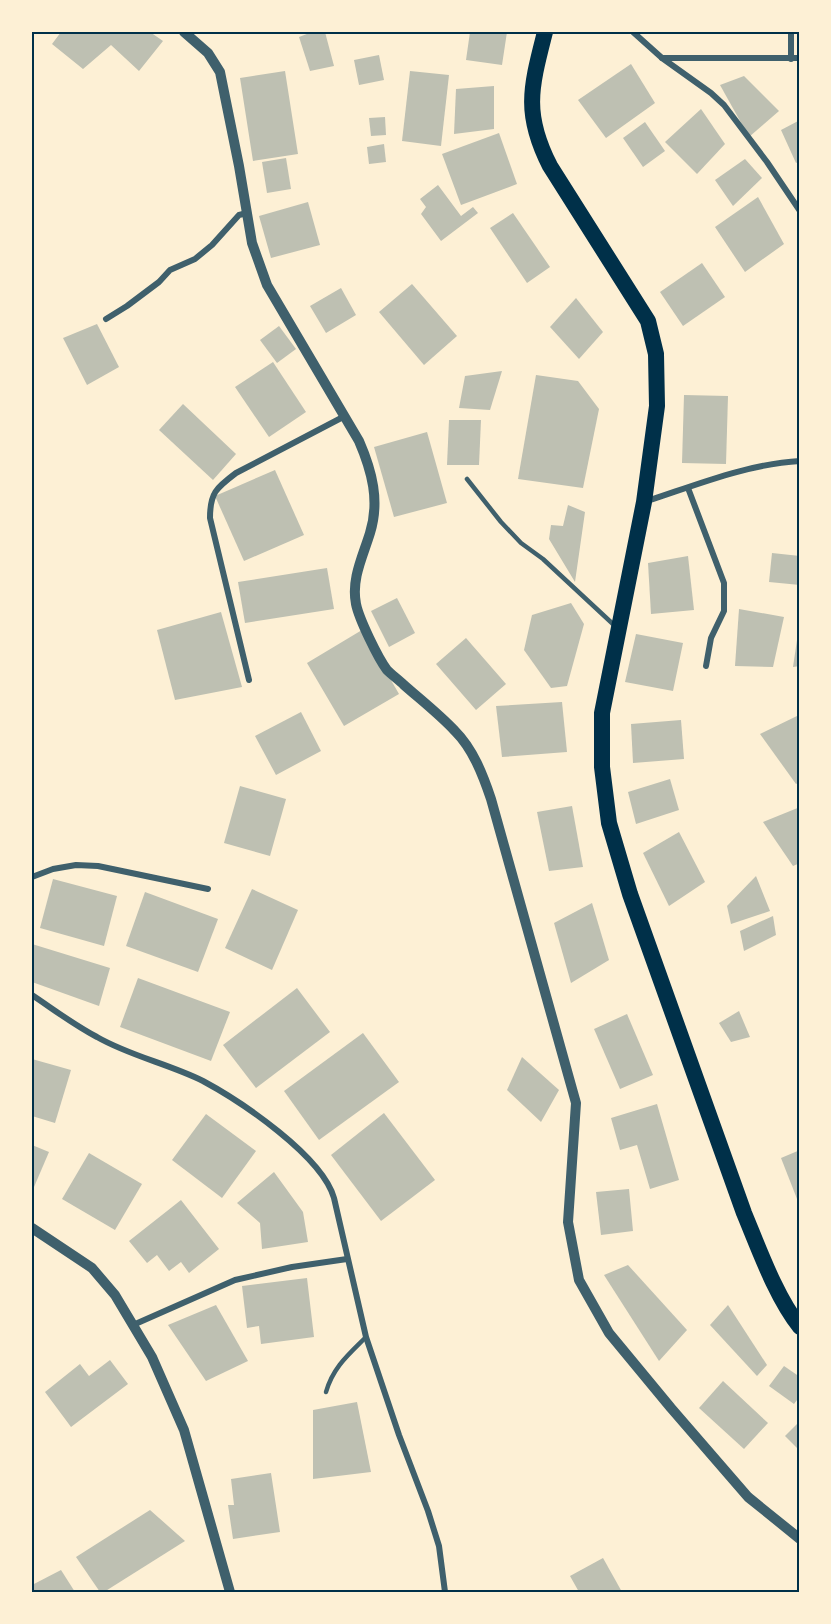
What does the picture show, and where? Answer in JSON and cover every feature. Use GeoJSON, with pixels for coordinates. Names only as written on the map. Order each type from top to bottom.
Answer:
{"type":"FeatureCollection","features":[{"type":"Feature","properties":{"kind":"highway"},"geometry":{"type":"LineString","coordinates":[[545,32],[533,80],[532,116],[538,142],[550,166],[648,321],[656,354],[657,406],[644,502],[602,713],[602,767],[609,823],[630,894],[744,1213],[764,1262],[791,1317],[800,1327]]}},
{"type":"Feature","properties":{"kind":"street"},"geometry":{"type":"LineString","coordinates":[[183,32],[208,53],[220,72],[252,243],[267,285],[345,416],[369,465],[375,504],[371,531],[358,567],[355,588],[356,604],[369,636],[387,670],[455,731],[466,744],[485,780],[576,1103],[568,1222],[579,1280],[609,1333],[671,1408],[748,1497],[800,1539]]}},
{"type":"Feature","properties":{"kind":"street"},"geometry":{"type":"LineString","coordinates":[[633,32],[724,105],[767,162],[800,212]]}},
{"type":"Feature","properties":{"kind":"street"},"geometry":{"type":"LineString","coordinates":[[791,32],[791,58]]}},
{"type":"Feature","properties":{"kind":"street"},"geometry":{"type":"LineString","coordinates":[[663,58],[800,58]]}},
{"type":"Feature","properties":{"kind":"street"},"geometry":{"type":"LineString","coordinates":[[106,319],[159,282],[170,270],[195,259],[212,245],[239,215],[247,213]]}},
{"type":"Feature","properties":{"kind":"street"},"geometry":{"type":"LineString","coordinates":[[249,680],[210,518],[212,496],[220,485],[236,473],[345,416]]}},
{"type":"Feature","properties":{"kind":"street"},"geometry":{"type":"LineString","coordinates":[[644,502],[757,468],[800,461]]}},
{"type":"Feature","properties":{"kind":"street"},"geometry":{"type":"LineString","coordinates":[[688,488],[724,583],[724,611],[711,638],[706,666]]}},
{"type":"Feature","properties":{"kind":"street"},"geometry":{"type":"LineString","coordinates":[[32,877],[53,869],[76,865],[98,866],[208,889]]}},
{"type":"Feature","properties":{"kind":"street"},"geometry":{"type":"LineString","coordinates":[[32,995],[98,1038],[203,1081],[277,1130],[325,1176],[331,1186],[366,1337],[388,1405],[429,1511],[439,1546],[445,1593]]}},
{"type":"Feature","properties":{"kind":"street"},"geometry":{"type":"LineString","coordinates":[[32,1228],[92,1268],[116,1295],[152,1357],[184,1430],[230,1593]]}},
{"type":"Feature","properties":{"kind":"street"},"geometry":{"type":"LineString","coordinates":[[133,1326],[235,1280],[347,1258]]}},
{"type":"Feature","properties":{"kind":"lane"},"geometry":{"type":"LineString","coordinates":[[467,478],[501,522],[521,543],[543,559],[619,629]]}},
{"type":"Feature","properties":{"kind":"lane"},"geometry":{"type":"LineString","coordinates":[[326,1392],[330,1377],[341,1362],[366,1337]]}},
{"type":"Feature","properties":{"kind":"building"},"geometry":{"type":"Polygon","coordinates":[[[61,32],[150,32],[163,41],[139,71],[111,45],[83,69],[52,44],[61,32]]]}},
{"type":"Feature","properties":{"kind":"building"},"geometry":{"type":"Polygon","coordinates":[[[312,32],[325,32],[334,66],[310,71],[299,37],[312,32]]]}},
{"type":"Feature","properties":{"kind":"building"},"geometry":{"type":"Polygon","coordinates":[[[470,32],[507,32],[502,65],[466,60],[470,32]]]}},
{"type":"Feature","properties":{"kind":"building"},"geometry":{"type":"Polygon","coordinates":[[[379,55],[384,80],[359,85],[354,60],[379,55]]]}},
{"type":"Feature","properties":{"kind":"building"},"geometry":{"type":"Polygon","coordinates":[[[631,64],[655,103],[606,138],[578,100],[631,64]]]}},
{"type":"Feature","properties":{"kind":"building"},"geometry":{"type":"Polygon","coordinates":[[[285,71],[298,154],[253,161],[240,78],[285,71]]]}},
{"type":"Feature","properties":{"kind":"building"},"geometry":{"type":"Polygon","coordinates":[[[410,71],[449,75],[441,146],[402,141],[410,71]]]}},
{"type":"Feature","properties":{"kind":"building"},"geometry":{"type":"Polygon","coordinates":[[[744,76],[779,111],[749,137],[720,85],[744,76]]]}},
{"type":"Feature","properties":{"kind":"building"},"geometry":{"type":"Polygon","coordinates":[[[494,86],[494,129],[454,134],[456,89],[494,86]]]}},
{"type":"Feature","properties":{"kind":"building"},"geometry":{"type":"Polygon","coordinates":[[[701,109],[725,144],[697,174],[665,142],[701,109]]]}},
{"type":"Feature","properties":{"kind":"building"},"geometry":{"type":"Polygon","coordinates":[[[385,117],[386,135],[371,136],[369,118],[385,117]]]}},
{"type":"Feature","properties":{"kind":"building"},"geometry":{"type":"Polygon","coordinates":[[[800,120],[800,161],[796,163],[781,130],[800,120]]]}},
{"type":"Feature","properties":{"kind":"building"},"geometry":{"type":"Polygon","coordinates":[[[645,122],[665,151],[643,167],[623,138],[645,122]]]}},
{"type":"Feature","properties":{"kind":"building"},"geometry":{"type":"Polygon","coordinates":[[[499,133],[517,184],[461,205],[442,154],[499,133]]]}},
{"type":"Feature","properties":{"kind":"building"},"geometry":{"type":"Polygon","coordinates":[[[384,144],[386,162],[369,164],[367,147],[384,144]]]}},
{"type":"Feature","properties":{"kind":"building"},"geometry":{"type":"Polygon","coordinates":[[[286,158],[291,189],[267,193],[262,162],[286,158]]]}},
{"type":"Feature","properties":{"kind":"building"},"geometry":{"type":"Polygon","coordinates":[[[745,159],[762,178],[733,206],[715,180],[745,159]]]}},
{"type":"Feature","properties":{"kind":"building"},"geometry":{"type":"Polygon","coordinates":[[[438,185],[461,216],[473,207],[478,213],[441,241],[421,214],[426,207],[420,199],[438,185]]]}},
{"type":"Feature","properties":{"kind":"building"},"geometry":{"type":"Polygon","coordinates":[[[758,197],[784,244],[745,272],[715,227],[758,197]]]}},
{"type":"Feature","properties":{"kind":"building"},"geometry":{"type":"Polygon","coordinates":[[[308,202],[320,245],[271,258],[259,216],[308,202]]]}},
{"type":"Feature","properties":{"kind":"building"},"geometry":{"type":"Polygon","coordinates":[[[513,213],[550,267],[527,283],[490,228],[513,213]]]}},
{"type":"Feature","properties":{"kind":"building"},"geometry":{"type":"Polygon","coordinates":[[[702,263],[725,297],[683,326],[660,292],[702,263]]]}},
{"type":"Feature","properties":{"kind":"building"},"geometry":{"type":"Polygon","coordinates":[[[412,284],[457,336],[424,365],[379,312],[412,284]]]}},
{"type":"Feature","properties":{"kind":"building"},"geometry":{"type":"Polygon","coordinates":[[[341,288],[356,315],[326,333],[310,306],[341,288]]]}},
{"type":"Feature","properties":{"kind":"building"},"geometry":{"type":"Polygon","coordinates":[[[576,298],[603,332],[579,359],[550,327],[576,298]]]}},
{"type":"Feature","properties":{"kind":"building"},"geometry":{"type":"Polygon","coordinates":[[[97,324],[119,367],[87,385],[63,338],[97,324]]]}},
{"type":"Feature","properties":{"kind":"building"},"geometry":{"type":"Polygon","coordinates":[[[279,326],[296,349],[277,363],[260,340],[279,326]]]}},
{"type":"Feature","properties":{"kind":"building"},"geometry":{"type":"Polygon","coordinates":[[[273,362],[306,412],[269,437],[235,387],[273,362]]]}},
{"type":"Feature","properties":{"kind":"building"},"geometry":{"type":"Polygon","coordinates":[[[502,371],[490,410],[459,408],[465,376],[502,371]]]}},
{"type":"Feature","properties":{"kind":"building"},"geometry":{"type":"Polygon","coordinates":[[[536,375],[578,381],[599,409],[583,488],[518,479],[536,375]]]}},
{"type":"Feature","properties":{"kind":"building"},"geometry":{"type":"Polygon","coordinates":[[[684,395],[728,396],[726,464],[682,463],[684,395]]]}},
{"type":"Feature","properties":{"kind":"building"},"geometry":{"type":"Polygon","coordinates":[[[183,404],[236,454],[213,480],[159,430],[183,404]]]}},
{"type":"Feature","properties":{"kind":"building"},"geometry":{"type":"Polygon","coordinates":[[[449,420],[481,420],[479,465],[447,465],[449,420]]]}},
{"type":"Feature","properties":{"kind":"building"},"geometry":{"type":"Polygon","coordinates":[[[427,432],[447,503],[394,517],[374,447],[427,432]]]}},
{"type":"Feature","properties":{"kind":"building"},"geometry":{"type":"Polygon","coordinates":[[[275,470],[304,535],[244,561],[215,496],[275,470]]]}},
{"type":"Feature","properties":{"kind":"building"},"geometry":{"type":"Polygon","coordinates":[[[568,505],[585,512],[575,582],[549,539],[551,525],[563,526],[568,505]]]}},
{"type":"Feature","properties":{"kind":"building"},"geometry":{"type":"Polygon","coordinates":[[[772,553],[800,556],[800,585],[769,582],[772,553]]]}},
{"type":"Feature","properties":{"kind":"building"},"geometry":{"type":"Polygon","coordinates":[[[688,556],[694,610],[651,614],[648,563],[688,556]]]}},
{"type":"Feature","properties":{"kind":"building"},"geometry":{"type":"Polygon","coordinates":[[[327,568],[334,609],[245,623],[238,582],[327,568]]]}},
{"type":"Feature","properties":{"kind":"building"},"geometry":{"type":"Polygon","coordinates":[[[397,598],[415,633],[389,647],[371,611],[397,598]]]}},
{"type":"Feature","properties":{"kind":"building"},"geometry":{"type":"Polygon","coordinates":[[[571,603],[584,624],[567,686],[551,688],[524,650],[532,615],[571,603]]]}},
{"type":"Feature","properties":{"kind":"building"},"geometry":{"type":"Polygon","coordinates":[[[739,609],[784,617],[773,667],[735,666],[739,609]]]}},
{"type":"Feature","properties":{"kind":"building"},"geometry":{"type":"Polygon","coordinates":[[[221,612],[242,687],[175,700],[157,630],[221,612]]]}},
{"type":"Feature","properties":{"kind":"building"},"geometry":{"type":"Polygon","coordinates":[[[362,630],[399,694],[344,726],[307,663],[362,630]]]}},
{"type":"Feature","properties":{"kind":"building"},"geometry":{"type":"Polygon","coordinates":[[[636,634],[683,643],[673,691],[625,682],[636,634]]]}},
{"type":"Feature","properties":{"kind":"building"},"geometry":{"type":"Polygon","coordinates":[[[466,638],[506,684],[476,710],[436,664],[466,638]]]}},
{"type":"Feature","properties":{"kind":"building"},"geometry":{"type":"Polygon","coordinates":[[[797,640],[800,640],[800,666],[793,667],[797,640]]]}},
{"type":"Feature","properties":{"kind":"building"},"geometry":{"type":"Polygon","coordinates":[[[562,702],[567,752],[502,757],[496,706],[562,702]]]}},
{"type":"Feature","properties":{"kind":"building"},"geometry":{"type":"Polygon","coordinates":[[[301,712],[321,751],[276,775],[255,736],[301,712]]]}},
{"type":"Feature","properties":{"kind":"building"},"geometry":{"type":"Polygon","coordinates":[[[797,716],[800,718],[800,782],[796,784],[760,734],[797,716]]]}},
{"type":"Feature","properties":{"kind":"building"},"geometry":{"type":"Polygon","coordinates":[[[681,720],[684,759],[633,763],[631,724],[681,720]]]}},
{"type":"Feature","properties":{"kind":"building"},"geometry":{"type":"Polygon","coordinates":[[[670,779],[679,810],[636,824],[628,792],[670,779]]]}},
{"type":"Feature","properties":{"kind":"building"},"geometry":{"type":"Polygon","coordinates":[[[240,786],[286,799],[270,856],[224,843],[240,786]]]}},
{"type":"Feature","properties":{"kind":"building"},"geometry":{"type":"Polygon","coordinates":[[[572,806],[583,867],[549,871],[537,812],[572,806]]]}},
{"type":"Feature","properties":{"kind":"building"},"geometry":{"type":"Polygon","coordinates":[[[800,807],[800,863],[793,866],[763,822],[800,807]]]}},
{"type":"Feature","properties":{"kind":"building"},"geometry":{"type":"Polygon","coordinates":[[[679,832],[705,882],[669,906],[643,853],[679,832]]]}},
{"type":"Feature","properties":{"kind":"building"},"geometry":{"type":"Polygon","coordinates":[[[756,876],[770,911],[731,924],[727,906],[756,876]]]}},
{"type":"Feature","properties":{"kind":"building"},"geometry":{"type":"Polygon","coordinates":[[[53,879],[117,896],[104,946],[40,928],[53,879]]]}},
{"type":"Feature","properties":{"kind":"building"},"geometry":{"type":"Polygon","coordinates":[[[252,889],[298,910],[272,970],[225,948],[252,889]]]}},
{"type":"Feature","properties":{"kind":"building"},"geometry":{"type":"Polygon","coordinates":[[[145,892],[218,919],[198,972],[126,946],[145,892]]]}},
{"type":"Feature","properties":{"kind":"building"},"geometry":{"type":"Polygon","coordinates":[[[592,903],[609,960],[571,983],[554,923],[592,903]]]}},
{"type":"Feature","properties":{"kind":"building"},"geometry":{"type":"Polygon","coordinates":[[[773,916],[776,935],[744,951],[740,931],[773,916]]]}},
{"type":"Feature","properties":{"kind":"building"},"geometry":{"type":"Polygon","coordinates":[[[32,944],[110,968],[99,1006],[32,982],[32,944]]]}},
{"type":"Feature","properties":{"kind":"building"},"geometry":{"type":"Polygon","coordinates":[[[138,978],[230,1012],[211,1061],[120,1027],[138,978]]]}},
{"type":"Feature","properties":{"kind":"building"},"geometry":{"type":"Polygon","coordinates":[[[297,988],[330,1032],[256,1088],[223,1045],[297,988]]]}},
{"type":"Feature","properties":{"kind":"building"},"geometry":{"type":"Polygon","coordinates":[[[739,1011],[750,1037],[731,1042],[719,1023],[739,1011]]]}},
{"type":"Feature","properties":{"kind":"building"},"geometry":{"type":"Polygon","coordinates":[[[627,1014],[653,1075],[620,1089],[594,1029],[627,1014]]]}},
{"type":"Feature","properties":{"kind":"building"},"geometry":{"type":"Polygon","coordinates":[[[363,1033],[399,1082],[319,1140],[284,1091],[363,1033]]]}},
{"type":"Feature","properties":{"kind":"building"},"geometry":{"type":"Polygon","coordinates":[[[522,1057],[559,1090],[541,1122],[507,1090],[522,1057]]]}},
{"type":"Feature","properties":{"kind":"building"},"geometry":{"type":"Polygon","coordinates":[[[32,1059],[71,1070],[55,1123],[32,1116],[32,1059]]]}},
{"type":"Feature","properties":{"kind":"building"},"geometry":{"type":"Polygon","coordinates":[[[657,1104],[679,1180],[650,1189],[637,1145],[620,1150],[611,1118],[657,1104]]]}},
{"type":"Feature","properties":{"kind":"building"},"geometry":{"type":"Polygon","coordinates":[[[384,1113],[435,1180],[381,1221],[331,1155],[384,1113]]]}},
{"type":"Feature","properties":{"kind":"building"},"geometry":{"type":"Polygon","coordinates":[[[206,1114],[256,1151],[222,1198],[172,1160],[206,1114]]]}},
{"type":"Feature","properties":{"kind":"building"},"geometry":{"type":"Polygon","coordinates":[[[32,1145],[49,1152],[34,1187],[32,1186],[32,1145]]]}},
{"type":"Feature","properties":{"kind":"building"},"geometry":{"type":"Polygon","coordinates":[[[800,1150],[800,1204],[799,1204],[781,1158],[800,1150]]]}},
{"type":"Feature","properties":{"kind":"building"},"geometry":{"type":"Polygon","coordinates":[[[89,1153],[142,1184],[115,1230],[62,1199],[89,1153]]]}},
{"type":"Feature","properties":{"kind":"building"},"geometry":{"type":"Polygon","coordinates":[[[274,1172],[303,1212],[308,1242],[262,1249],[260,1223],[237,1203],[274,1172]]]}},
{"type":"Feature","properties":{"kind":"building"},"geometry":{"type":"Polygon","coordinates":[[[629,1189],[633,1231],[601,1235],[596,1192],[629,1189]]]}},
{"type":"Feature","properties":{"kind":"building"},"geometry":{"type":"Polygon","coordinates":[[[181,1200],[219,1249],[189,1273],[181,1262],[169,1271],[157,1255],[147,1263],[129,1241],[181,1200]]]}},
{"type":"Feature","properties":{"kind":"building"},"geometry":{"type":"Polygon","coordinates":[[[628,1265],[687,1330],[659,1361],[604,1275],[628,1265]]]}},
{"type":"Feature","properties":{"kind":"building"},"geometry":{"type":"Polygon","coordinates":[[[307,1278],[314,1337],[261,1344],[259,1326],[247,1328],[242,1286],[307,1278]]]}},
{"type":"Feature","properties":{"kind":"building"},"geometry":{"type":"Polygon","coordinates":[[[216,1305],[248,1361],[206,1381],[168,1325],[216,1305]]]}},
{"type":"Feature","properties":{"kind":"building"},"geometry":{"type":"Polygon","coordinates":[[[728,1305],[767,1365],[757,1376],[710,1325],[728,1305]]]}},
{"type":"Feature","properties":{"kind":"building"},"geometry":{"type":"Polygon","coordinates":[[[110,1360],[128,1384],[71,1427],[45,1392],[80,1364],[89,1376],[110,1360]]]}},
{"type":"Feature","properties":{"kind":"building"},"geometry":{"type":"Polygon","coordinates":[[[784,1366],[800,1377],[800,1396],[794,1404],[769,1386],[784,1366]]]}},
{"type":"Feature","properties":{"kind":"building"},"geometry":{"type":"Polygon","coordinates":[[[723,1381],[768,1423],[744,1449],[699,1408],[723,1381]]]}},
{"type":"Feature","properties":{"kind":"building"},"geometry":{"type":"Polygon","coordinates":[[[357,1402],[371,1472],[313,1479],[313,1410],[357,1402]]]}},
{"type":"Feature","properties":{"kind":"building"},"geometry":{"type":"Polygon","coordinates":[[[800,1421],[800,1451],[785,1436],[800,1421]]]}},
{"type":"Feature","properties":{"kind":"building"},"geometry":{"type":"Polygon","coordinates":[[[271,1473],[280,1532],[233,1539],[228,1505],[234,1505],[231,1479],[271,1473]]]}},
{"type":"Feature","properties":{"kind":"building"},"geometry":{"type":"Polygon","coordinates":[[[150,1510],[185,1541],[104,1592],[100,1592],[76,1557],[150,1510]]]}},
{"type":"Feature","properties":{"kind":"building"},"geometry":{"type":"Polygon","coordinates":[[[603,1558],[622,1592],[579,1592],[570,1576],[603,1558]]]}},
{"type":"Feature","properties":{"kind":"building"},"geometry":{"type":"Polygon","coordinates":[[[61,1570],[75,1592],[32,1592],[32,1585],[61,1570]]]}}]}
